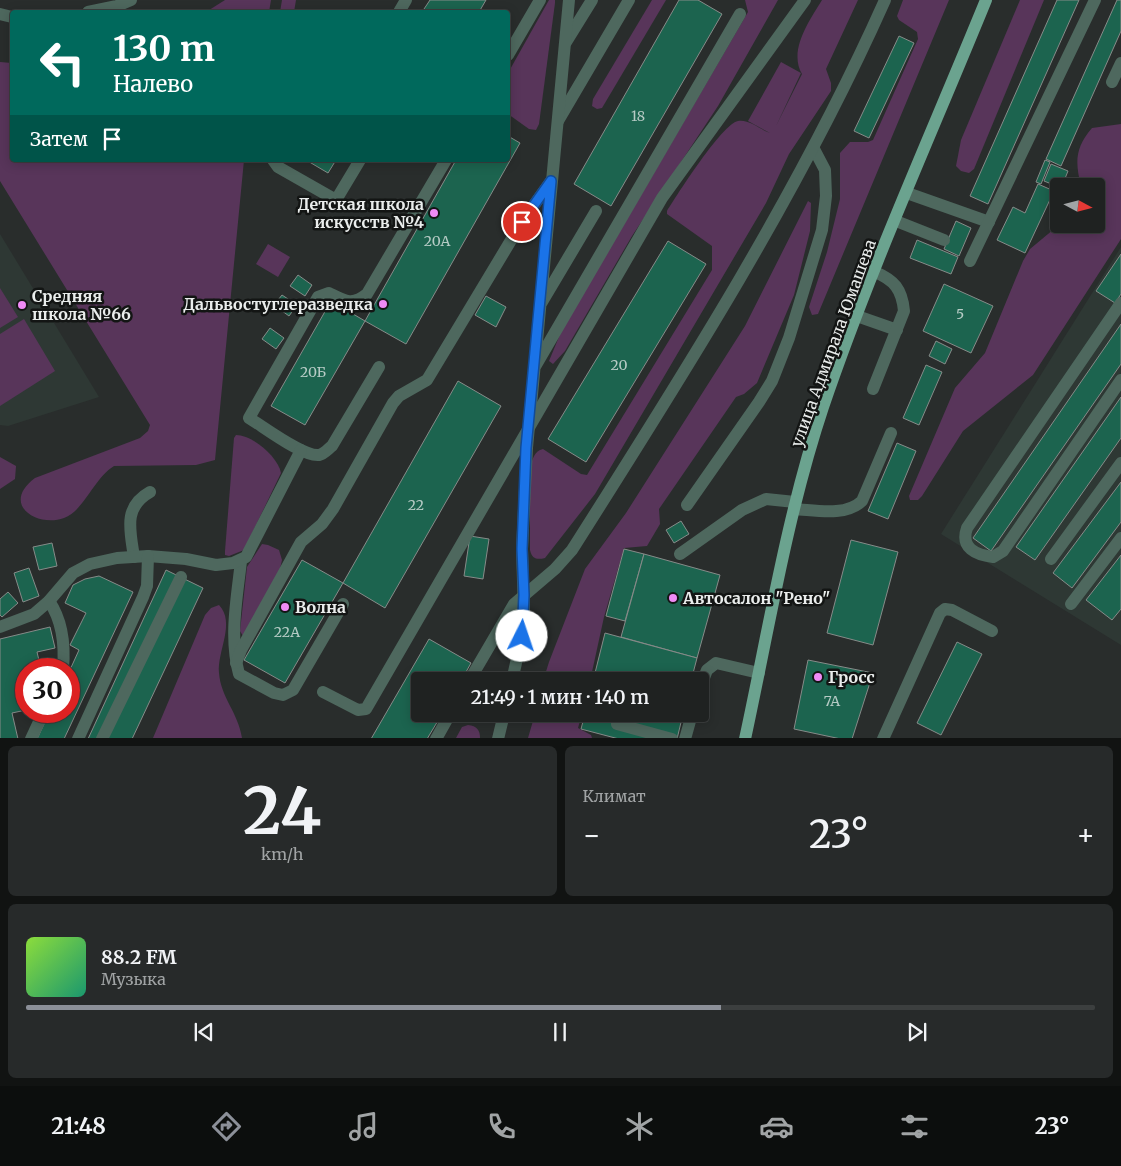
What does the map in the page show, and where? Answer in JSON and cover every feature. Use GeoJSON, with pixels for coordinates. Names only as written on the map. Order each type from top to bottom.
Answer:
{"type":"FeatureCollection","features":[{"type":"Feature","properties":{"kind":"main road","name":"улица Адмирала Юмашева"},"geometry":{"type":"LineString","coordinates":[[745,738],[794,506],[823,408],[874,272],[986,0]]}},
{"type":"Feature","properties":{"kind":"street"},"geometry":{"type":"LineString","coordinates":[[98,10],[117,6],[131,0]]}},
{"type":"Feature","properties":{"kind":"street"},"geometry":{"type":"LineString","coordinates":[[510,52],[540,0]]}},
{"type":"Feature","properties":{"kind":"street"},"geometry":{"type":"LineString","coordinates":[[514,672],[522,636],[524,595],[522,549],[528,427],[569,0]]}},
{"type":"Feature","properties":{"kind":"street"},"geometry":{"type":"LineString","coordinates":[[565,44],[592,0]]}},
{"type":"Feature","properties":{"kind":"street"},"geometry":{"type":"LineString","coordinates":[[556,125],[629,0]]}},
{"type":"Feature","properties":{"kind":"street"},"geometry":{"type":"LineString","coordinates":[[324,692],[358,710],[366,709],[662,198],[805,0]]}},
{"type":"Feature","properties":{"kind":"street"},"geometry":{"type":"LineString","coordinates":[[474,672],[514,604],[556,569],[572,550],[707,335],[814,149],[885,0]]}},
{"type":"Feature","properties":{"kind":"street"},"geometry":{"type":"LineString","coordinates":[[970,261],[1095,0]]}},
{"type":"Feature","properties":{"kind":"street"},"geometry":{"type":"LineString","coordinates":[[534,369],[740,14]]}},
{"type":"Feature","properties":{"kind":"street"},"geometry":{"type":"LineString","coordinates":[[1112,82],[1121,63]]}},
{"type":"Feature","properties":{"kind":"street"},"geometry":{"type":"LineString","coordinates":[[687,505],[772,381],[789,338],[822,230],[826,196],[825,170],[814,149]]}},
{"type":"Feature","properties":{"kind":"street"},"geometry":{"type":"LineString","coordinates":[[274,162],[278,167],[336,200],[359,162]]}},
{"type":"Feature","properties":{"kind":"street"},"geometry":{"type":"LineString","coordinates":[[378,367],[332,446],[320,455],[301,450],[249,418],[318,297],[329,293],[350,303],[358,301],[367,294],[445,162]]}},
{"type":"Feature","properties":{"kind":"street"},"geometry":{"type":"LineString","coordinates":[[236,663],[241,650],[301,542],[322,524],[333,509],[393,403],[399,396],[427,380],[522,222],[551,181]]}},
{"type":"Feature","properties":{"kind":"street"},"geometry":{"type":"LineString","coordinates":[[907,193],[989,222]]}},
{"type":"Feature","properties":{"kind":"street"},"geometry":{"type":"LineString","coordinates":[[540,306],[596,211]]}},
{"type":"Feature","properties":{"kind":"street"},"geometry":{"type":"LineString","coordinates":[[896,221],[944,240]]}},
{"type":"Feature","properties":{"kind":"street"},"geometry":{"type":"LineString","coordinates":[[873,389],[904,310],[903,299],[897,286],[891,279],[874,272]]}},
{"type":"Feature","properties":{"kind":"street"},"geometry":{"type":"LineString","coordinates":[[1121,303],[967,528],[964,535],[970,549],[976,554],[993,557],[1003,551],[1121,380]]}},
{"type":"Feature","properties":{"kind":"street"},"geometry":{"type":"LineString","coordinates":[[857,316],[897,330]]}},
{"type":"Feature","properties":{"kind":"street"},"geometry":{"type":"LineString","coordinates":[[680,554],[742,510],[766,499],[794,506],[829,511],[856,507],[862,501],[891,433]]}},
{"type":"Feature","properties":{"kind":"street"},"geometry":{"type":"LineString","coordinates":[[0,627],[34,614],[50,601],[73,573],[90,564],[148,556],[186,559],[216,565],[241,561],[246,557],[301,450]]}},
{"type":"Feature","properties":{"kind":"street"},"geometry":{"type":"LineString","coordinates":[[1051,559],[1121,463]]}},
{"type":"Feature","properties":{"kind":"street"},"geometry":{"type":"LineString","coordinates":[[134,557],[130,522],[132,510],[140,498],[150,492]]}},
{"type":"Feature","properties":{"kind":"street"},"geometry":{"type":"LineString","coordinates":[[1071,604],[1121,538]]}},
{"type":"Feature","properties":{"kind":"street"},"geometry":{"type":"LineString","coordinates":[[78,738],[142,597],[148,577],[148,556]]}},
{"type":"Feature","properties":{"kind":"street"},"geometry":{"type":"LineString","coordinates":[[241,561],[235,626],[236,663],[239,674],[274,693],[284,695],[293,690],[343,604]]}},
{"type":"Feature","properties":{"kind":"street"},"geometry":{"type":"LineString","coordinates":[[102,738],[181,577]]}},
{"type":"Feature","properties":{"kind":"street"},"geometry":{"type":"LineString","coordinates":[[50,601],[56,611],[62,639],[62,658]]}},
{"type":"Feature","properties":{"kind":"street"},"geometry":{"type":"LineString","coordinates":[[883,738],[940,613],[945,609],[952,610],[992,631]]}},
{"type":"Feature","properties":{"kind":"street"},"geometry":{"type":"LineString","coordinates":[[707,672],[716,663],[759,673]]}},
{"type":"Feature","properties":{"kind":"street"},"geometry":{"type":"LineString","coordinates":[[436,738],[445,722]]}},
{"type":"Feature","properties":{"kind":"street"},"geometry":{"type":"LineString","coordinates":[[498,738],[502,722]]}},
{"type":"Feature","properties":{"kind":"street"},"geometry":{"type":"LineString","coordinates":[[685,738],[690,722]]}},
{"type":"Feature","properties":{"kind":"street"},"geometry":{"type":"LineString","coordinates":[[31,738],[38,723]]}},
{"type":"Feature","properties":{"kind":"street"},"geometry":{"type":"LineString","coordinates":[[617,724],[672,738]]}},
{"type":"Feature","properties":{"kind":"shaded area"},"geometry":{"type":"Polygon","coordinates":[[[225,0],[271,0],[269,10],[209,10],[225,0]]]}},
{"type":"Feature","properties":{"kind":"shaded area"},"geometry":{"type":"Polygon","coordinates":[[[282,0],[296,0],[294,10],[280,10],[282,0]]]}},
{"type":"Feature","properties":{"kind":"shaded area"},"geometry":{"type":"Polygon","coordinates":[[[549,0],[555,0],[539,124],[536,130],[529,129],[510,115],[510,69],[549,0]]]}},
{"type":"Feature","properties":{"kind":"shaded area"},"geometry":{"type":"Polygon","coordinates":[[[652,0],[666,0],[602,108],[597,109],[592,106],[593,99],[652,0]]]}},
{"type":"Feature","properties":{"kind":"shaded area"},"geometry":{"type":"Polygon","coordinates":[[[745,0],[778,0],[718,106],[632,236],[565,351],[553,364],[549,361],[561,332],[748,12],[745,0]]]}},
{"type":"Feature","properties":{"kind":"shaded area"},"geometry":{"type":"Polygon","coordinates":[[[822,0],[858,0],[826,69],[831,83],[831,91],[789,154],[766,203],[595,494],[545,558],[535,558],[530,550],[530,467],[534,456],[543,449],[581,474],[587,475],[712,270],[712,246],[667,214],[667,211],[700,161],[731,125],[742,121],[770,133],[748,121],[781,62],[801,73],[776,126],[802,74],[798,65],[799,45],[807,26],[822,0]]]}},
{"type":"Feature","properties":{"kind":"shaded area"},"geometry":{"type":"Polygon","coordinates":[[[903,0],[949,0],[818,314],[812,315],[809,307],[827,252],[840,199],[840,153],[850,142],[868,142],[873,140],[918,39],[917,32],[899,20],[897,16],[903,0]]]}},
{"type":"Feature","properties":{"kind":"shaded area"},"geometry":{"type":"Polygon","coordinates":[[[1020,0],[1044,0],[974,169],[969,173],[961,171],[956,166],[961,140],[1020,0]]]}},
{"type":"Feature","properties":{"kind":"shaded area"},"geometry":{"type":"Polygon","coordinates":[[[0,62],[10,63],[10,162],[244,162],[215,460],[196,465],[114,466],[107,471],[77,509],[64,518],[43,520],[26,512],[22,505],[21,497],[25,488],[35,478],[140,438],[148,431],[150,425],[0,181],[0,62]]]}},
{"type":"Feature","properties":{"kind":"shaded area"},"geometry":{"type":"Polygon","coordinates":[[[1121,124],[1121,239],[1033,375],[963,431],[922,496],[918,500],[910,500],[909,496],[955,388],[985,353],[1023,261],[1030,249],[1050,232],[1105,233],[1105,178],[1080,178],[1077,162],[1082,142],[1092,128],[1121,124]]]}},
{"type":"Feature","properties":{"kind":"shaded area"},"geometry":{"type":"Polygon","coordinates":[[[808,201],[811,203],[810,231],[794,295],[757,383],[744,394],[736,397],[659,509],[660,524],[647,546],[624,548],[604,617],[592,672],[546,672],[585,569],[626,513],[745,326],[808,201]]]}},
{"type":"Feature","properties":{"kind":"shaded area","name":"Средняя школа №66"},"geometry":{"type":"Polygon","coordinates":[[[0,234],[99,397],[8,426],[0,425],[0,234]]]}},
{"type":"Feature","properties":{"kind":"shaded area"},"geometry":{"type":"Polygon","coordinates":[[[268,244],[290,257],[278,277],[256,264],[268,244]]]}},
{"type":"Feature","properties":{"kind":"shaded area"},"geometry":{"type":"Polygon","coordinates":[[[1121,247],[1121,645],[941,534],[1121,247]]]}},
{"type":"Feature","properties":{"kind":"shaded area"},"geometry":{"type":"Polygon","coordinates":[[[0,288],[18,317],[0,328],[0,288]]]}},
{"type":"Feature","properties":{"kind":"shaded area"},"geometry":{"type":"Polygon","coordinates":[[[24,319],[55,371],[0,406],[0,334],[24,319]]]}},
{"type":"Feature","properties":{"kind":"shaded area"},"geometry":{"type":"Polygon","coordinates":[[[236,435],[250,439],[264,448],[275,460],[281,473],[244,550],[229,556],[225,555],[225,551],[234,438],[236,435]]]}},
{"type":"Feature","properties":{"kind":"shaded area"},"geometry":{"type":"Polygon","coordinates":[[[0,457],[16,466],[15,479],[0,489],[0,457]]]}},
{"type":"Feature","properties":{"kind":"shaded area"},"geometry":{"type":"Polygon","coordinates":[[[262,544],[279,550],[282,560],[280,569],[243,636],[240,631],[247,567],[262,544]]]}},
{"type":"Feature","properties":{"kind":"shaded area"},"geometry":{"type":"Polygon","coordinates":[[[219,605],[224,612],[226,620],[225,637],[219,664],[220,682],[237,720],[242,738],[153,738],[205,615],[211,608],[219,605]]]}},
{"type":"Feature","properties":{"kind":"shaded area"},"geometry":{"type":"Polygon","coordinates":[[[533,722],[580,722],[578,728],[591,735],[592,738],[528,738],[533,722]]]}},
{"type":"Feature","properties":{"kind":"shaded area"},"geometry":{"type":"Polygon","coordinates":[[[474,726],[477,729],[480,738],[456,738],[462,727],[474,726]]]}},
{"type":"Feature","properties":{"kind":"building"},"geometry":{"type":"Polygon","coordinates":[[[430,0],[486,0],[480,10],[423,10],[430,0]]]}},
{"type":"Feature","properties":{"kind":"building"},"geometry":{"type":"Polygon","coordinates":[[[679,0],[698,0],[722,14],[611,206],[574,184],[679,0]]]}},
{"type":"Feature","properties":{"kind":"building"},"geometry":{"type":"Polygon","coordinates":[[[1057,0],[1079,0],[988,204],[970,196],[1057,0]]]}},
{"type":"Feature","properties":{"kind":"building"},"geometry":{"type":"Polygon","coordinates":[[[1117,0],[1121,0],[1121,31],[1061,166],[1046,159],[1117,0]]]}},
{"type":"Feature","properties":{"kind":"building"},"geometry":{"type":"Polygon","coordinates":[[[899,36],[914,43],[869,138],[854,131],[899,36]]]}},
{"type":"Feature","properties":{"kind":"building"},"geometry":{"type":"Polygon","coordinates":[[[510,137],[520,143],[510,161],[510,137]]]}},
{"type":"Feature","properties":{"kind":"building"},"geometry":{"type":"Polygon","coordinates":[[[1045,160],[1050,162],[1041,184],[1036,182],[1045,160]]]}},
{"type":"Feature","properties":{"kind":"building"},"geometry":{"type":"Polygon","coordinates":[[[309,162],[335,162],[328,173],[309,162]]]}},
{"type":"Feature","properties":{"kind":"building"},"geometry":{"type":"Polygon","coordinates":[[[455,162],[509,162],[406,344],[365,321],[455,162]]]}},
{"type":"Feature","properties":{"kind":"building"},"geometry":{"type":"Polygon","coordinates":[[[1051,164],[1068,171],[1065,178],[1050,178],[1050,183],[1044,181],[1051,164]]]}},
{"type":"Feature","properties":{"kind":"building"},"geometry":{"type":"Polygon","coordinates":[[[1038,184],[1050,189],[1050,200],[1025,253],[997,240],[1013,207],[1025,213],[1038,184]]]}},
{"type":"Feature","properties":{"kind":"building"},"geometry":{"type":"Polygon","coordinates":[[[956,221],[971,228],[959,256],[944,249],[956,221]]]}},
{"type":"Feature","properties":{"kind":"building"},"geometry":{"type":"Polygon","coordinates":[[[917,240],[958,257],[951,274],[910,258],[917,240]]]}},
{"type":"Feature","properties":{"kind":"building"},"geometry":{"type":"Polygon","coordinates":[[[668,241],[706,264],[586,462],[548,439],[668,241]]]}},
{"type":"Feature","properties":{"kind":"building"},"geometry":{"type":"Polygon","coordinates":[[[1121,254],[1121,294],[1115,303],[1096,291],[1121,254]]]}},
{"type":"Feature","properties":{"kind":"building"},"geometry":{"type":"Polygon","coordinates":[[[298,275],[312,285],[305,296],[290,286],[298,275]]]}},
{"type":"Feature","properties":{"kind":"building"},"geometry":{"type":"Polygon","coordinates":[[[944,284],[993,306],[971,353],[923,331],[944,284]]]}},
{"type":"Feature","properties":{"kind":"building"},"geometry":{"type":"Polygon","coordinates":[[[282,295],[297,305],[289,316],[274,305],[282,295]]]}},
{"type":"Feature","properties":{"kind":"building"},"geometry":{"type":"Polygon","coordinates":[[[486,296],[506,307],[496,327],[475,315],[486,296]]]}},
{"type":"Feature","properties":{"kind":"building"},"geometry":{"type":"Polygon","coordinates":[[[331,301],[365,321],[305,425],[271,406],[331,301]]]}},
{"type":"Feature","properties":{"kind":"building"},"geometry":{"type":"Polygon","coordinates":[[[1121,324],[1121,364],[991,551],[973,538],[1121,324]]]}},
{"type":"Feature","properties":{"kind":"building"},"geometry":{"type":"Polygon","coordinates":[[[270,328],[284,338],[276,349],[262,339],[270,328]]]}},
{"type":"Feature","properties":{"kind":"building"},"geometry":{"type":"Polygon","coordinates":[[[936,341],[952,349],[945,364],[929,356],[936,341]]]}},
{"type":"Feature","properties":{"kind":"building"},"geometry":{"type":"Polygon","coordinates":[[[926,365],[942,372],[919,425],[903,418],[926,365]]]}},
{"type":"Feature","properties":{"kind":"building"},"geometry":{"type":"Polygon","coordinates":[[[458,381],[501,406],[385,608],[343,583],[458,381]]]}},
{"type":"Feature","properties":{"kind":"building"},"geometry":{"type":"Polygon","coordinates":[[[1121,397],[1121,438],[1035,560],[1016,547],[1121,397]]]}},
{"type":"Feature","properties":{"kind":"building"},"geometry":{"type":"Polygon","coordinates":[[[897,443],[916,451],[888,519],[868,511],[897,443]]]}},
{"type":"Feature","properties":{"kind":"building"},"geometry":{"type":"Polygon","coordinates":[[[1121,482],[1121,522],[1072,588],[1053,573],[1121,482]]]}},
{"type":"Feature","properties":{"kind":"building"},"geometry":{"type":"Polygon","coordinates":[[[681,521],[689,534],[674,543],[666,530],[681,521]]]}},
{"type":"Feature","properties":{"kind":"building"},"geometry":{"type":"Polygon","coordinates":[[[470,536],[489,539],[483,579],[464,576],[470,536]]]}},
{"type":"Feature","properties":{"kind":"building"},"geometry":{"type":"Polygon","coordinates":[[[851,540],[898,552],[873,645],[827,633],[851,540]]]}},
{"type":"Feature","properties":{"kind":"building"},"geometry":{"type":"Polygon","coordinates":[[[52,543],[57,566],[39,570],[33,547],[52,543]]]}},
{"type":"Feature","properties":{"kind":"building"},"geometry":{"type":"Polygon","coordinates":[[[624,549],[644,554],[625,621],[606,616],[624,549]]]}},
{"type":"Feature","properties":{"kind":"building","name":"Автосалон \"Рено\""},"geometry":{"type":"Polygon","coordinates":[[[644,554],[720,575],[697,658],[621,637],[644,554]]]}},
{"type":"Feature","properties":{"kind":"building"},"geometry":{"type":"Polygon","coordinates":[[[1121,555],[1121,609],[1112,620],[1086,600],[1121,555]]]}},
{"type":"Feature","properties":{"kind":"building"},"geometry":{"type":"Polygon","coordinates":[[[302,560],[343,583],[285,683],[244,660],[302,560]]]}},
{"type":"Feature","properties":{"kind":"building"},"geometry":{"type":"Polygon","coordinates":[[[29,568],[39,596],[23,602],[14,573],[29,568]]]}},
{"type":"Feature","properties":{"kind":"building"},"geometry":{"type":"Polygon","coordinates":[[[166,570],[203,588],[132,738],[88,738],[166,570]]]}},
{"type":"Feature","properties":{"kind":"building"},"geometry":{"type":"Polygon","coordinates":[[[99,576],[133,592],[80,705],[80,658],[75,658],[79,650],[70,645],[86,613],[65,603],[73,585],[85,579],[99,576]]]}},
{"type":"Feature","properties":{"kind":"building"},"geometry":{"type":"Polygon","coordinates":[[[8,592],[18,603],[2,617],[0,615],[0,599],[8,592]]]}},
{"type":"Feature","properties":{"kind":"building"},"geometry":{"type":"Polygon","coordinates":[[[50,627],[55,648],[37,652],[38,658],[15,658],[15,712],[12,713],[18,738],[0,738],[0,639],[50,627]]]}},
{"type":"Feature","properties":{"kind":"building"},"geometry":{"type":"Polygon","coordinates":[[[605,633],[697,658],[693,672],[595,672],[605,633]]]}},
{"type":"Feature","properties":{"kind":"building"},"geometry":{"type":"Polygon","coordinates":[[[429,639],[471,663],[466,672],[411,672],[411,722],[437,722],[428,738],[372,738],[429,639]]]}},
{"type":"Feature","properties":{"kind":"building"},"geometry":{"type":"Polygon","coordinates":[[[957,642],[982,654],[941,735],[917,723],[957,642]]]}},
{"type":"Feature","properties":{"kind":"building"},"geometry":{"type":"Polygon","coordinates":[[[808,660],[873,673],[852,738],[836,738],[794,729],[808,660]]]}},
{"type":"Feature","properties":{"kind":"building"},"geometry":{"type":"Polygon","coordinates":[[[583,722],[681,722],[677,738],[615,738],[581,729],[583,722]]]}},
{"type":"Feature","properties":{"kind":"building"},"geometry":{"type":"Polygon","coordinates":[[[44,723],[72,723],[64,738],[37,738],[44,723]]]}},
{"type":"Feature","properties":{"kind":"place","name":"Детская школа искусств №4"},"geometry":{"type":"Point","coordinates":[434,213]}},
{"type":"Feature","properties":{"kind":"place","name":"Дальвостуглеразведка"},"geometry":{"type":"Point","coordinates":[383,304]}},
{"type":"Feature","properties":{"kind":"place","name":"Средняя школа №66"},"geometry":{"type":"Point","coordinates":[22,305]}},
{"type":"Feature","properties":{"kind":"place","name":"Автосалон \"Рено\""},"geometry":{"type":"Point","coordinates":[673,598]}},
{"type":"Feature","properties":{"kind":"place","name":"Волна"},"geometry":{"type":"Point","coordinates":[285,607]}},
{"type":"Feature","properties":{"kind":"place","name":"Гросс"},"geometry":{"type":"Point","coordinates":[818,677]}},
{"type":"Feature","properties":{"kind":"route"},"geometry":{"type":"LineString","coordinates":[[522,222],[538,196],[551,181],[526,448],[522,549],[524,614],[522,636]]}}]}
